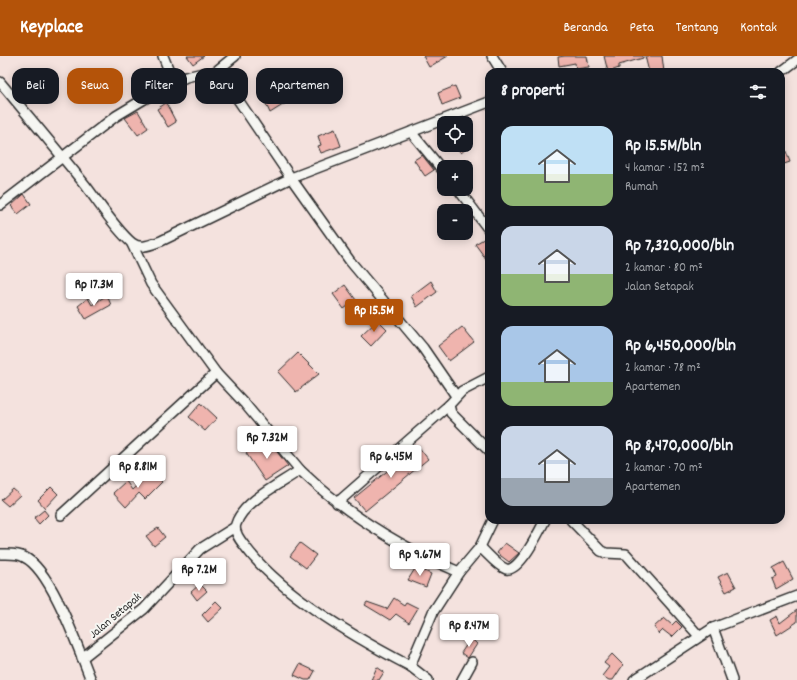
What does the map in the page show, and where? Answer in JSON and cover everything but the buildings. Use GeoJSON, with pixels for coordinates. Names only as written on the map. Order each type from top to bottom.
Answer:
{"type":"FeatureCollection","features":[{"type":"Feature","properties":{"kind":"street"},"geometry":{"type":"LineString","coordinates":[[163,56],[168,68]]}},
{"type":"Feature","properties":{"kind":"street"},"geometry":{"type":"LineString","coordinates":[[219,68],[235,56]]}},
{"type":"Feature","properties":{"kind":"street"},"geometry":{"type":"LineString","coordinates":[[492,56],[500,68]]}},
{"type":"Feature","properties":{"kind":"street"},"geometry":{"type":"LineString","coordinates":[[785,69],[797,60]]}},
{"type":"Feature","properties":{"kind":"street"},"geometry":{"type":"LineString","coordinates":[[0,82],[63,157],[132,244],[151,284],[216,373],[245,404],[300,470],[337,503],[371,526],[459,572]]}},
{"type":"Feature","properties":{"kind":"street"},"geometry":{"type":"LineString","coordinates":[[0,205],[116,116],[137,104]]}},
{"type":"Feature","properties":{"kind":"street"},"geometry":{"type":"LineString","coordinates":[[241,104],[350,261],[423,348],[456,396]]}},
{"type":"Feature","properties":{"kind":"street"},"geometry":{"type":"LineString","coordinates":[[136,254],[145,246],[161,241],[291,178],[485,104]]}},
{"type":"Feature","properties":{"kind":"street"},"geometry":{"type":"LineString","coordinates":[[411,132],[437,164]]}},
{"type":"Feature","properties":{"kind":"street"},"geometry":{"type":"LineString","coordinates":[[463,196],[485,225]]}},
{"type":"Feature","properties":{"kind":"street"},"geometry":{"type":"LineString","coordinates":[[132,244],[145,246]]}},
{"type":"Feature","properties":{"kind":"street"},"geometry":{"type":"LineString","coordinates":[[61,515],[216,373]]}},
{"type":"Feature","properties":{"kind":"street"},"geometry":{"type":"LineString","coordinates":[[337,503],[449,405],[456,396],[485,379]]}},
{"type":"Feature","properties":{"kind":"street"},"geometry":{"type":"LineString","coordinates":[[449,405],[451,413],[485,447]]}},
{"type":"Feature","properties":{"kind":"street"},"geometry":{"type":"LineString","coordinates":[[300,470],[262,495],[245,510],[236,522],[235,527],[242,542],[254,560],[283,585],[369,645],[410,666],[428,680]]}},
{"type":"Feature","properties":{"kind":"street"},"geometry":{"type":"LineString","coordinates":[[410,666],[433,612],[459,572],[480,547],[491,524]]}},
{"type":"Feature","properties":{"kind":"street"},"geometry":{"type":"LineString","coordinates":[[480,547],[503,567],[508,570],[512,569],[521,560],[543,524]]}},
{"type":"Feature","properties":{"kind":"street"},"geometry":{"type":"LineString","coordinates":[[575,524],[601,551],[606,553],[626,554],[699,636]]}},
{"type":"Feature","properties":{"kind":"street","name":"Jalan Setapak"},"geometry":{"type":"LineString","coordinates":[[82,658],[144,609],[200,549],[235,527]]}},
{"type":"Feature","properties":{"kind":"street"},"geometry":{"type":"LineString","coordinates":[[0,554],[24,556],[35,564],[53,591],[91,680]]}},
{"type":"Feature","properties":{"kind":"street"},"geometry":{"type":"LineString","coordinates":[[634,680],[713,628],[797,596]]}},
{"type":"Feature","properties":{"kind":"street"},"geometry":{"type":"LineString","coordinates":[[713,628],[732,680]]}},
{"type":"Feature","properties":{"kind":"street"},"geometry":{"type":"LineString","coordinates":[[462,680],[472,662]]}}]}
